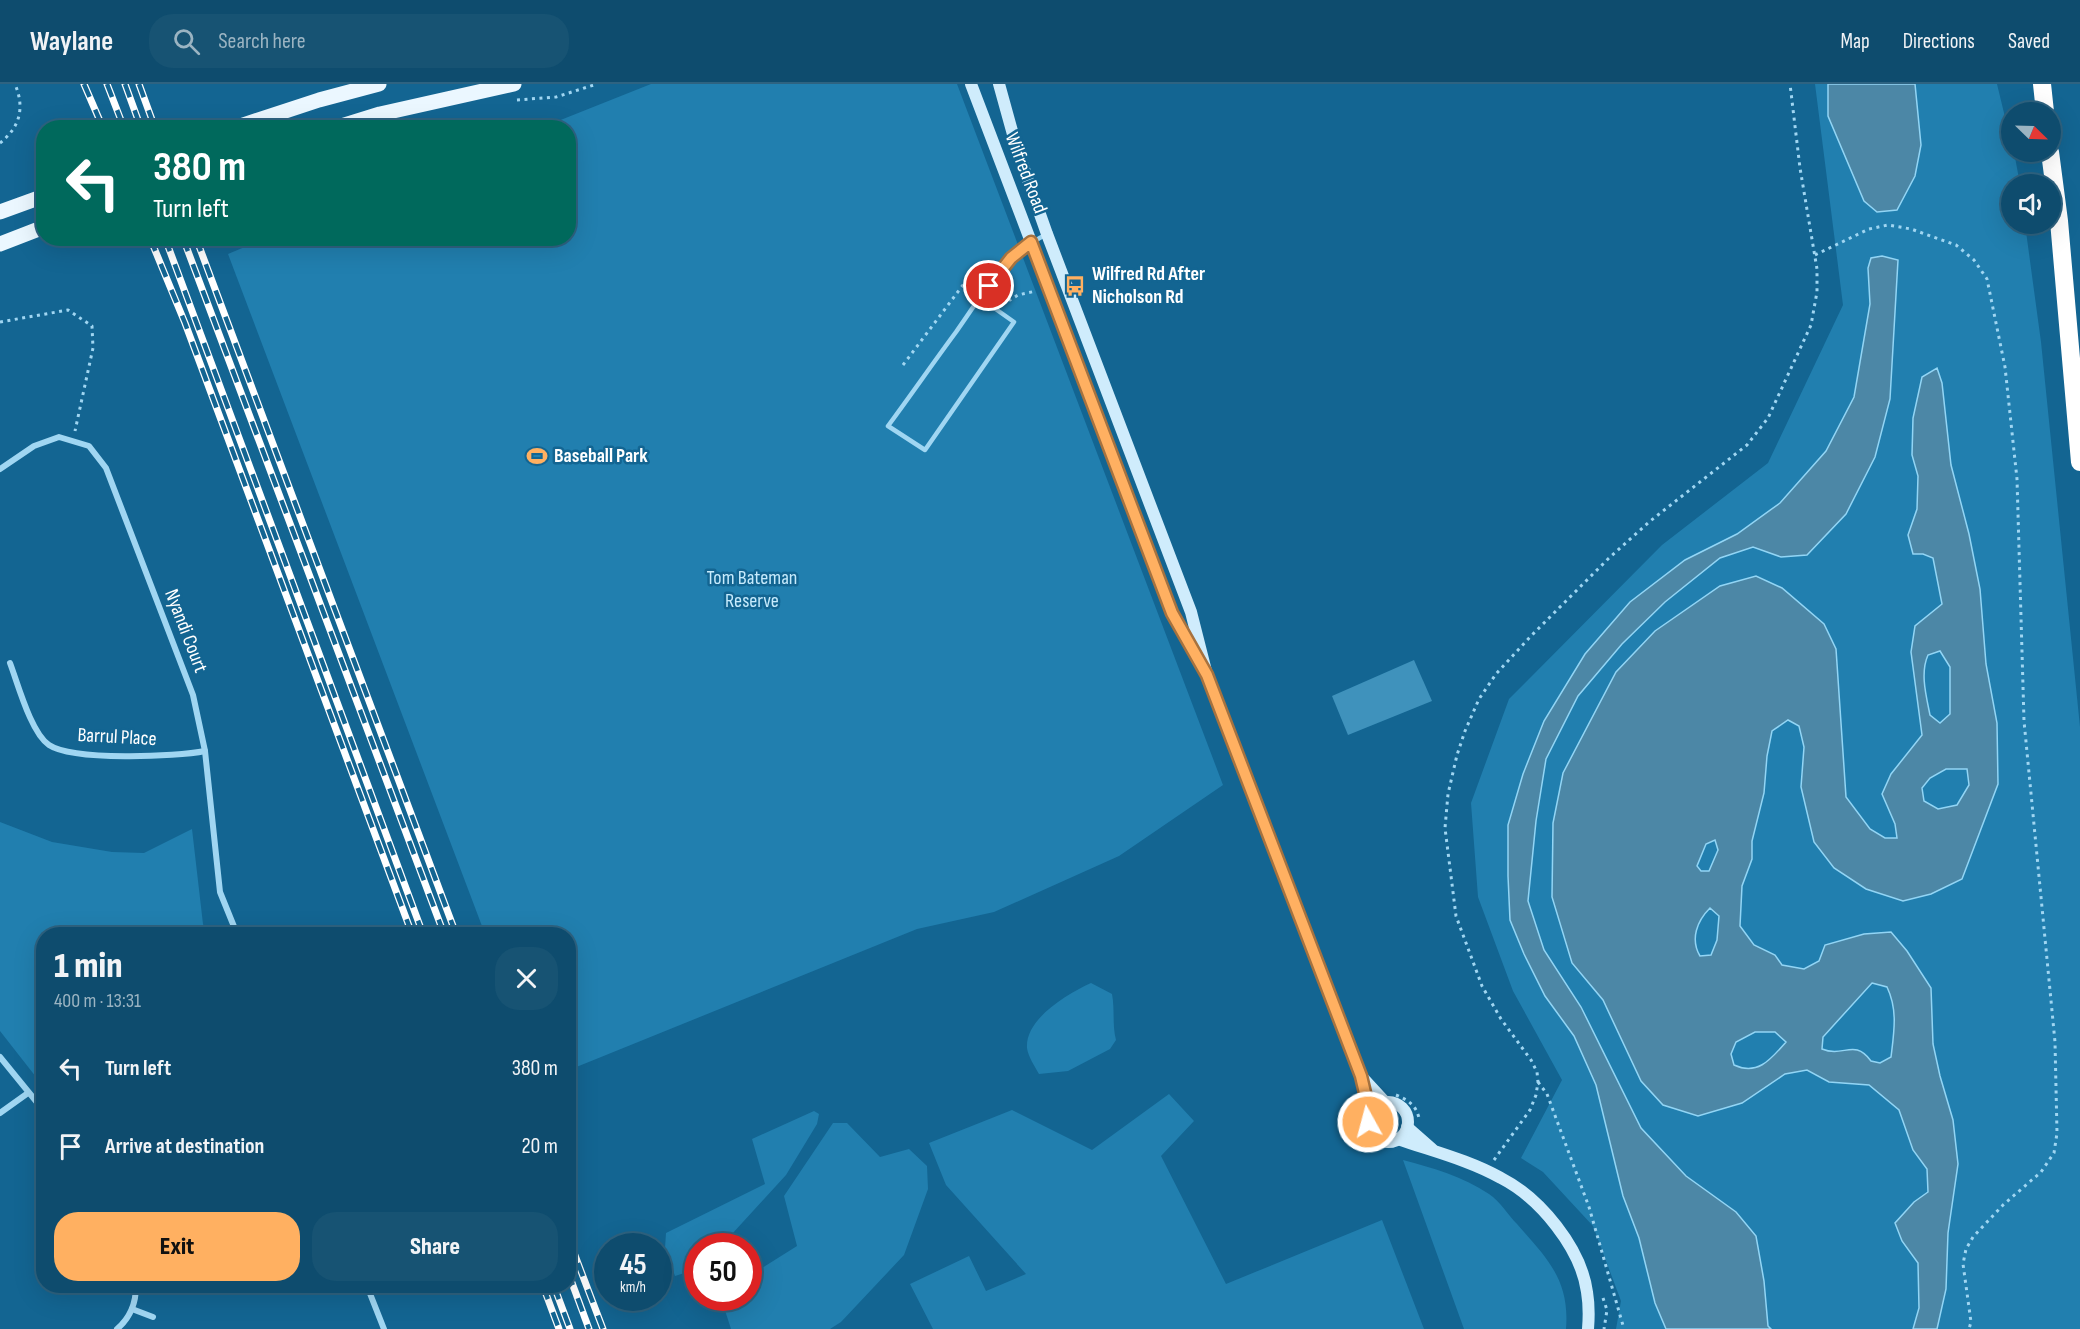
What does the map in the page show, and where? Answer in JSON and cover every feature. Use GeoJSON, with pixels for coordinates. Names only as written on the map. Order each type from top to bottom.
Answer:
{"type":"FeatureCollection","features":[{"type":"Feature","properties":{"kind":"highway"},"geometry":{"type":"LineString","coordinates":[[2042,84],[2044,102]]}},
{"type":"Feature","properties":{"kind":"highway"},"geometry":{"type":"LineString","coordinates":[[2051,162],[2059,221],[2080,462]]}},
{"type":"Feature","properties":{"kind":"main road"},"geometry":{"type":"LineString","coordinates":[[258,120],[319,100],[379,84]]}},
{"type":"Feature","properties":{"kind":"main road"},"geometry":{"type":"LineString","coordinates":[[361,120],[514,84]]}},
{"type":"Feature","properties":{"kind":"main road","name":"Wilfred Road"},"geometry":{"type":"LineString","coordinates":[[971,84],[1172,613],[1207,675]]}},
{"type":"Feature","properties":{"kind":"main road","name":"Wilfred Road"},"geometry":{"type":"LineString","coordinates":[[999,84],[1017,149],[1047,234],[1187,601],[1207,675],[1361,1076],[1370,1114]]}},
{"type":"Feature","properties":{"kind":"main road"},"geometry":{"type":"LineString","coordinates":[[0,212],[36,199]]}},
{"type":"Feature","properties":{"kind":"main road"},"geometry":{"type":"LineString","coordinates":[[0,244],[36,231]]}},
{"type":"Feature","properties":{"kind":"main road","name":"Wilfred Road"},"geometry":{"type":"LineString","coordinates":[[1361,1076],[1387,1097]]}},
{"type":"Feature","properties":{"kind":"main road"},"geometry":{"type":"LineString","coordinates":[[1413,1125],[1398,1139],[1388,1142],[1375,1137],[1369,1127],[1370,1114],[1387,1097],[1403,1108],[1413,1125],[1435,1151]]}},
{"type":"Feature","properties":{"kind":"main road"},"geometry":{"type":"LineString","coordinates":[[1398,1139],[1476,1166],[1503,1179],[1534,1202],[1563,1235],[1580,1270],[1587,1290],[1588,1329]]}},
{"type":"Feature","properties":{"kind":"street"},"geometry":{"type":"LineString","coordinates":[[0,469],[34,446],[59,437],[73,441]]}},
{"type":"Feature","properties":{"kind":"street","name":"Nyandi Court"},"geometry":{"type":"LineString","coordinates":[[73,441],[89,446],[106,468],[193,695],[205,751],[220,892],[234,927]]}},
{"type":"Feature","properties":{"kind":"street","name":"Barrul Place"},"geometry":{"type":"LineString","coordinates":[[10,663],[33,724],[49,745],[75,754],[172,756],[205,751]]}},
{"type":"Feature","properties":{"kind":"street"},"geometry":{"type":"LineString","coordinates":[[0,1057],[36,1102]]}},
{"type":"Feature","properties":{"kind":"street"},"geometry":{"type":"LineString","coordinates":[[0,1113],[28,1093]]}},
{"type":"Feature","properties":{"kind":"street"},"geometry":{"type":"LineString","coordinates":[[117,1329],[126,1320],[136,1293]]}},
{"type":"Feature","properties":{"kind":"street"},"geometry":{"type":"LineString","coordinates":[[370,1293],[384,1329]]}},
{"type":"Feature","properties":{"kind":"street"},"geometry":{"type":"LineString","coordinates":[[132,1308],[153,1317]]}},
{"type":"Feature","properties":{"kind":"lane"},"geometry":{"type":"LineString","coordinates":[[980,298],[1014,322],[925,450],[888,426],[980,298],[1006,264],[1031,242],[1047,234]]}},
{"type":"Feature","properties":{"kind":"path"},"geometry":{"type":"LineString","coordinates":[[0,143],[14,129],[20,117],[18,91],[15,84]]}},
{"type":"Feature","properties":{"kind":"path"},"geometry":{"type":"LineString","coordinates":[[1492,1164],[1530,1110],[1538,1082],[1537,1072],[1531,1060],[1501,1019],[1482,986],[1456,916],[1445,812],[1457,755],[1479,699],[1496,674],[1566,600],[1649,522],[1732,458],[1758,432],[1774,405],[1811,325],[1818,276],[1800,168],[1790,84]]}},
{"type":"Feature","properties":{"kind":"path"},"geometry":{"type":"LineString","coordinates":[[1815,255],[1869,229],[1888,225],[1911,229],[1956,245],[1974,260],[1987,279],[2005,367],[2016,478],[2024,721],[2055,1042],[2057,1133],[2054,1153],[2041,1172],[2002,1205],[1965,1249],[1963,1264],[1971,1322],[1969,1329]]}},
{"type":"Feature","properties":{"kind":"path"},"geometry":{"type":"LineString","coordinates":[[903,365],[966,281],[974,275],[981,280]]}},
{"type":"Feature","properties":{"kind":"path"},"geometry":{"type":"LineString","coordinates":[[996,291],[1010,300],[1018,295],[1040,289]]}},
{"type":"Feature","properties":{"kind":"path"},"geometry":{"type":"LineString","coordinates":[[0,322],[68,310],[92,327],[93,348],[73,441]]}},
{"type":"Feature","properties":{"kind":"path"},"geometry":{"type":"LineString","coordinates":[[1538,1082],[1547,1094],[1589,1207],[1624,1329]]}},
{"type":"Feature","properties":{"kind":"path"},"geometry":{"type":"LineString","coordinates":[[1387,1097],[1408,1100],[1417,1111],[1413,1125]]}},
{"type":"Feature","properties":{"kind":"path"},"geometry":{"type":"LineString","coordinates":[[1599,1289],[1607,1310],[1604,1329]]}},
{"type":"Feature","properties":{"kind":"green space","name":"Tom Bateman Reserve"},"geometry":{"type":"Polygon","coordinates":[[[651,84],[957,84],[1223,785],[1119,856],[994,912],[917,929],[576,1067],[576,927],[482,927],[228,254],[247,246],[576,246],[576,120],[561,120],[651,84]]]}},
{"type":"Feature","properties":{"kind":"green space"},"geometry":{"type":"Polygon","coordinates":[[[1815,84],[1997,84],[2001,102],[2001,162],[2016,162],[2018,174],[2001,174],[2001,234],[2026,234],[2041,342],[2080,727],[2080,1329],[1616,1329],[1621,1301],[1593,1226],[1543,1172],[1521,1158],[1562,1080],[1513,991],[1478,897],[1471,803],[1509,699],[1662,545],[1768,463],[1843,305],[1815,84]]]}},
{"type":"Feature","properties":{"kind":"green space"},"geometry":{"type":"Polygon","coordinates":[[[0,822],[52,842],[112,852],[144,853],[192,829],[204,927],[36,927],[36,1077],[0,1031],[0,822]]]}},
{"type":"Feature","properties":{"kind":"green space"},"geometry":{"type":"Polygon","coordinates":[[[1091,983],[1112,994],[1116,1040],[1110,1049],[1068,1071],[1039,1074],[1027,1048],[1028,1037],[1033,1027],[1049,1009],[1091,983]]]}},
{"type":"Feature","properties":{"kind":"green space"},"geometry":{"type":"Polygon","coordinates":[[[1169,1094],[1194,1121],[1161,1156],[1226,1284],[1382,1220],[1424,1329],[933,1329],[910,1284],[969,1256],[986,1291],[1026,1274],[946,1185],[929,1143],[1012,1110],[1092,1150],[1169,1094]]]}},
{"type":"Feature","properties":{"kind":"green space"},"geometry":{"type":"Polygon","coordinates":[[[814,1111],[819,1114],[817,1124],[786,1175],[733,1233],[684,1233],[684,1273],[675,1276],[672,1268],[672,1233],[666,1233],[765,1184],[752,1139],[814,1111]]]}},
{"type":"Feature","properties":{"kind":"green space"},"geometry":{"type":"Polygon","coordinates":[[[833,1123],[847,1123],[880,1157],[909,1149],[927,1166],[928,1189],[904,1255],[841,1322],[830,1329],[731,1329],[725,1311],[762,1311],[762,1268],[797,1246],[784,1196],[833,1123]]]}},
{"type":"Feature","properties":{"kind":"green space"},"geometry":{"type":"Polygon","coordinates":[[[1403,1160],[1458,1177],[1497,1200],[1547,1259],[1554,1271],[1564,1297],[1566,1329],[1464,1329],[1403,1160]]]}},
{"type":"Feature","properties":{"kind":"shaded area"},"geometry":{"type":"Polygon","coordinates":[[[1828,84],[1915,84],[1921,145],[1915,176],[1897,210],[1877,212],[1864,201],[1828,116],[1828,84]]]}},
{"type":"Feature","properties":{"kind":"shaded area"},"geometry":{"type":"Polygon","coordinates":[[[1882,256],[1898,260],[1890,399],[1875,457],[1846,514],[1807,555],[1781,557],[1753,547],[1720,558],[1665,602],[1622,644],[1578,696],[1546,759],[1536,821],[1528,901],[1544,950],[1581,1007],[1641,1128],[1686,1176],[1736,1212],[1756,1236],[1764,1281],[1768,1326],[1771,1329],[1666,1329],[1655,1303],[1639,1238],[1623,1196],[1596,1085],[1574,1036],[1545,996],[1510,920],[1508,825],[1523,774],[1544,721],[1585,654],[1630,602],[1685,560],[1737,534],[1780,503],[1826,451],[1854,397],[1870,304],[1868,268],[1871,258],[1882,256]]]}},
{"type":"Feature","properties":{"kind":"shaded area"},"geometry":{"type":"Polygon","coordinates":[[[1937,368],[1942,383],[1951,465],[1969,534],[1980,589],[1986,664],[1997,723],[1998,784],[1962,879],[1931,894],[1903,901],[1866,889],[1834,868],[1814,842],[1801,787],[1804,747],[1799,726],[1788,720],[1772,731],[1764,793],[1752,841],[1752,859],[1742,886],[1740,926],[1754,945],[1775,955],[1782,965],[1804,969],[1819,961],[1825,945],[1864,934],[1891,932],[1907,951],[1931,988],[1933,1044],[1953,1120],[1958,1164],[1948,1233],[1946,1289],[1937,1329],[1913,1329],[1919,1308],[1918,1263],[1902,1241],[1895,1223],[1914,1202],[1928,1192],[1927,1169],[1913,1150],[1899,1110],[1869,1085],[1829,1082],[1807,1070],[1785,1074],[1742,1103],[1698,1116],[1663,1105],[1641,1081],[1603,1000],[1572,963],[1552,897],[1553,823],[1563,773],[1616,672],[1655,631],[1720,586],[1756,576],[1782,588],[1824,624],[1836,649],[1846,797],[1870,829],[1885,838],[1897,838],[1895,824],[1882,794],[1891,774],[1922,735],[1911,652],[1915,626],[1942,604],[1933,558],[1923,554],[1913,554],[1908,535],[1917,509],[1918,476],[1912,455],[1913,418],[1922,377],[1937,368]],[[1940,651],[1928,655],[1924,677],[1930,715],[1940,723],[1950,714],[1950,667],[1940,651]],[[1946,769],[1930,778],[1922,788],[1924,801],[1938,809],[1957,805],[1969,785],[1967,769],[1946,769]],[[1715,840],[1706,844],[1697,866],[1701,871],[1709,871],[1718,850],[1715,840]],[[1710,908],[1698,924],[1695,937],[1700,956],[1711,955],[1717,940],[1719,916],[1710,908]],[[1872,983],[1823,1037],[1822,1049],[1837,1051],[1854,1049],[1865,1054],[1871,1061],[1880,1063],[1891,1057],[1894,1013],[1887,987],[1872,983]],[[1755,1032],[1736,1042],[1731,1054],[1734,1065],[1743,1068],[1757,1067],[1769,1060],[1786,1042],[1775,1032],[1755,1032]]]}},
{"type":"Feature","properties":{"kind":"building"},"geometry":{"type":"Polygon","coordinates":[[[1414,660],[1432,701],[1348,735],[1332,696],[1414,660]]]}},
{"type":"Feature","properties":{"kind":"railway"},"geometry":{"type":"LineString","coordinates":[[84,84],[100,120]]}},
{"type":"Feature","properties":{"kind":"railway"},"geometry":{"type":"LineString","coordinates":[[107,84],[121,120]]}},
{"type":"Feature","properties":{"kind":"railway"},"geometry":{"type":"LineString","coordinates":[[125,84],[138,120]]}},
{"type":"Feature","properties":{"kind":"railway"},"geometry":{"type":"LineString","coordinates":[[139,84],[152,120]]}},
{"type":"Feature","properties":{"kind":"railway"},"geometry":{"type":"LineString","coordinates":[[153,246],[185,323],[409,927]]}},
{"type":"Feature","properties":{"kind":"railway"},"geometry":{"type":"LineString","coordinates":[[168,246],[420,927]]}},
{"type":"Feature","properties":{"kind":"railway"},"geometry":{"type":"LineString","coordinates":[[186,246],[441,927]]}},
{"type":"Feature","properties":{"kind":"railway"},"geometry":{"type":"LineString","coordinates":[[199,246],[453,927]]}},
{"type":"Feature","properties":{"kind":"railway"},"geometry":{"type":"LineString","coordinates":[[576,1258],[603,1329]]}},
{"type":"Feature","properties":{"kind":"railway"},"geometry":{"type":"LineString","coordinates":[[546,1293],[559,1329]]}},
{"type":"Feature","properties":{"kind":"railway"},"geometry":{"type":"LineString","coordinates":[[557,1293],[570,1329]]}},
{"type":"Feature","properties":{"kind":"railway"},"geometry":{"type":"LineString","coordinates":[[576,1293],[589,1329]]}},
{"type":"Feature","properties":{"kind":"place","name":"Wilfred Rd After Nicholson Rd"},"geometry":{"type":"Point","coordinates":[1075,286]}},
{"type":"Feature","properties":{"kind":"place","name":"Baseball Park"},"geometry":{"type":"Point","coordinates":[537,456]}},
{"type":"Feature","properties":{"kind":"route"},"geometry":{"type":"LineString","coordinates":[[989,286],[1011,258],[1031,242],[1172,613],[1207,675],[1361,1076],[1370,1114],[1368,1122]]}}]}
